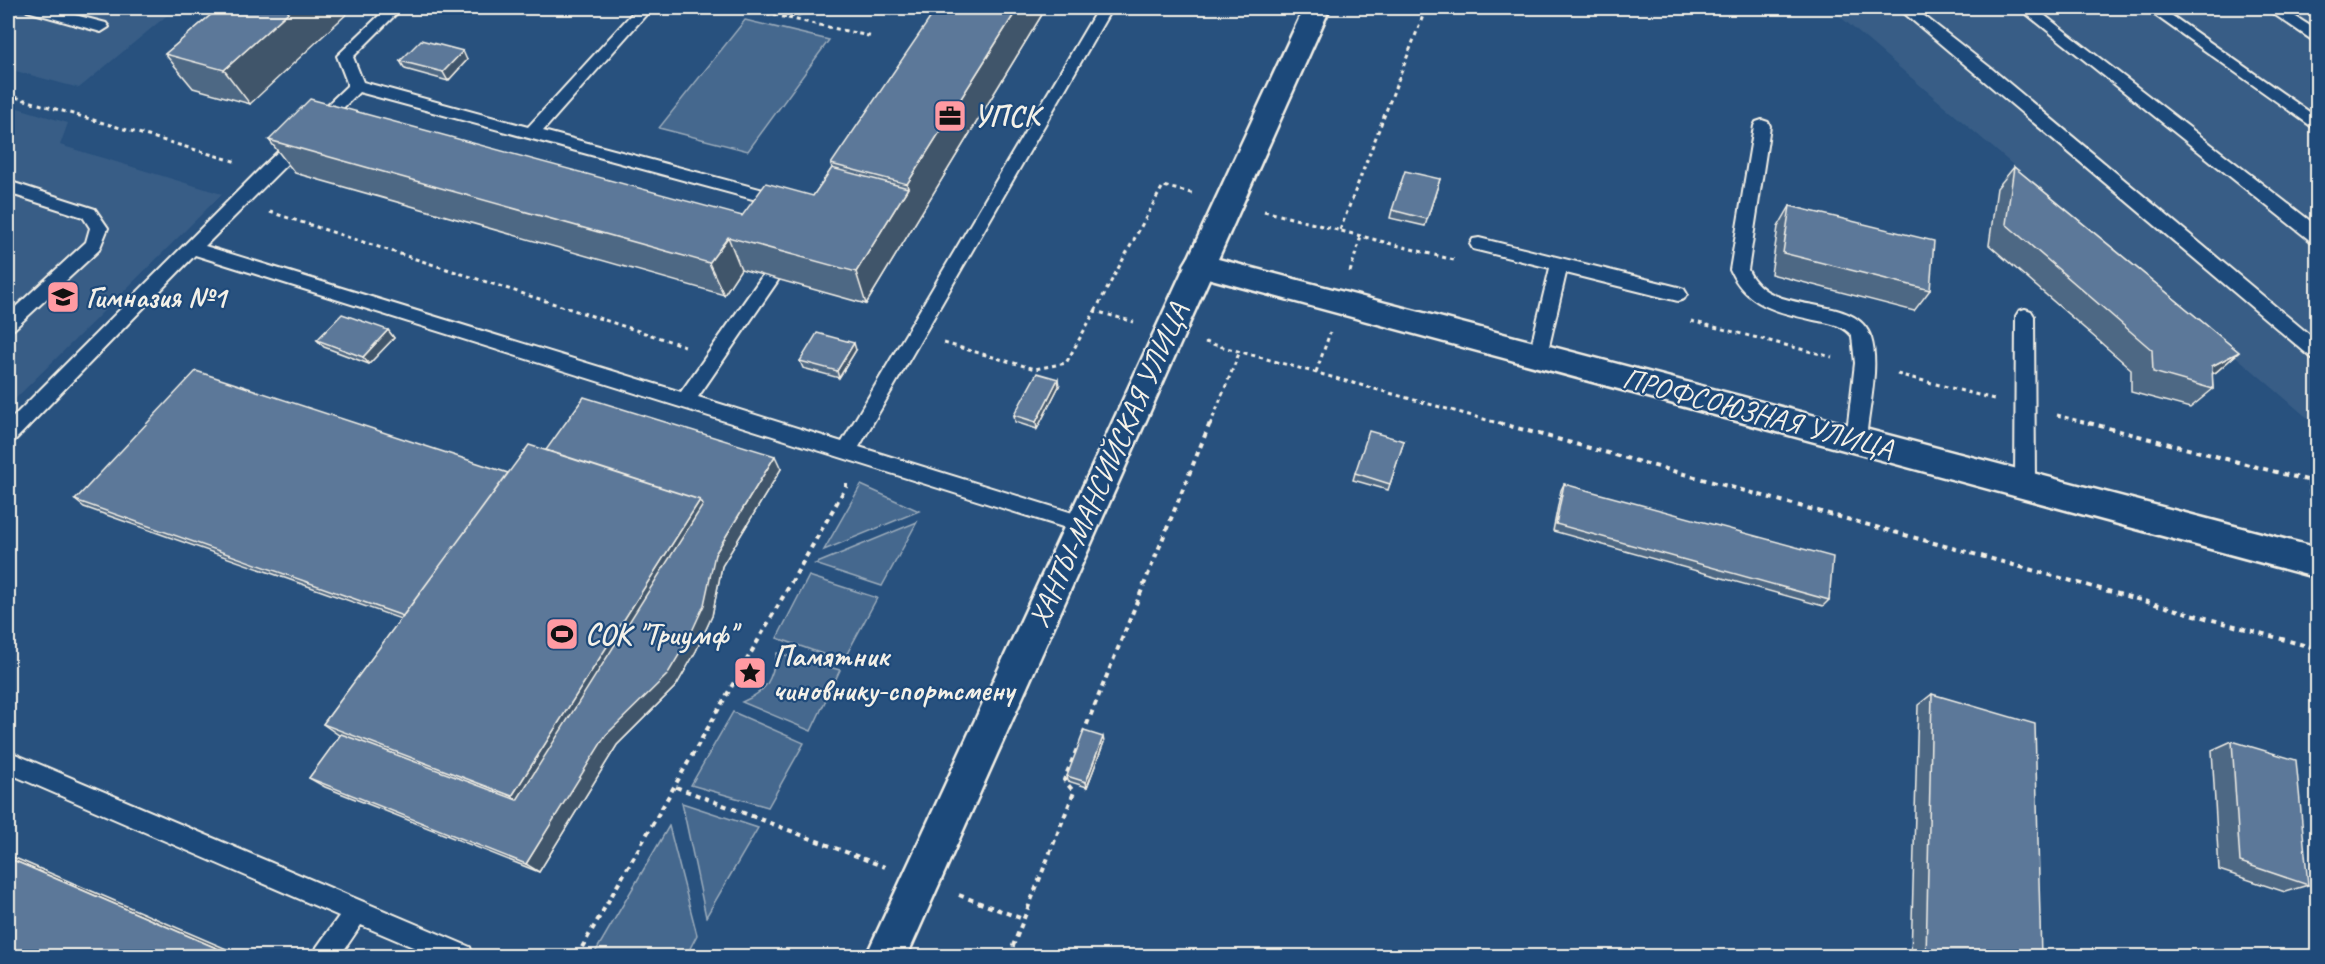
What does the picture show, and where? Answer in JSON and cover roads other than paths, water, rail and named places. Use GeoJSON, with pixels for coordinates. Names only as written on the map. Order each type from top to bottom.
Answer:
{"type":"FeatureCollection","features":[{"type":"Feature","properties":{"kind":"main road","name":"ХАНТЫ-МАНСИЙСКАЯ УЛИЦА"},"geometry":{"type":"LineString","coordinates":[[886,957],[1317,8]]}},
{"type":"Feature","properties":{"kind":"main road","name":"ПРОФСОЮЗНАЯ УЛИЦА"},"geometry":{"type":"LineString","coordinates":[[1199,265],[2318,563]]}},
{"type":"Feature","properties":{"kind":"lane"},"geometry":{"type":"LineString","coordinates":[[40,8],[101,27]]}},
{"type":"Feature","properties":{"kind":"lane"},"geometry":{"type":"LineString","coordinates":[[356,86],[345,56],[395,8]]}},
{"type":"Feature","properties":{"kind":"lane"},"geometry":{"type":"LineString","coordinates":[[531,134],[645,8]]}},
{"type":"Feature","properties":{"kind":"lane"},"geometry":{"type":"LineString","coordinates":[[846,452],[1105,8]]}},
{"type":"Feature","properties":{"kind":"lane"},"geometry":{"type":"LineString","coordinates":[[1905,8],[1986,73],[2318,353]]}},
{"type":"Feature","properties":{"kind":"lane"},"geometry":{"type":"LineString","coordinates":[[2026,8],[2318,237]]}},
{"type":"Feature","properties":{"kind":"lane"},"geometry":{"type":"LineString","coordinates":[[2152,8],[2318,126]]}},
{"type":"Feature","properties":{"kind":"lane"},"geometry":{"type":"LineString","coordinates":[[2272,8],[2318,39]]}},
{"type":"Feature","properties":{"kind":"lane"},"geometry":{"type":"LineString","coordinates":[[356,86],[801,206]]}},
{"type":"Feature","properties":{"kind":"lane"},"geometry":{"type":"LineString","coordinates":[[8,434],[268,171],[356,86]]}},
{"type":"Feature","properties":{"kind":"lane"},"geometry":{"type":"LineString","coordinates":[[1762,126],[1739,270],[1741,280],[1764,299],[1846,320],[1856,327],[1863,340],[1863,366],[1856,440]]}},
{"type":"Feature","properties":{"kind":"lane"},"geometry":{"type":"LineString","coordinates":[[8,187],[89,213],[99,228],[93,245],[8,324]]}},
{"type":"Feature","properties":{"kind":"lane"},"geometry":{"type":"LineString","coordinates":[[1479,243],[1678,294]]}},
{"type":"Feature","properties":{"kind":"lane"},"geometry":{"type":"LineString","coordinates":[[192,248],[1082,524]]}},
{"type":"Feature","properties":{"kind":"lane"},"geometry":{"type":"LineString","coordinates":[[1539,355],[1560,263]]}},
{"type":"Feature","properties":{"kind":"lane"},"geometry":{"type":"LineString","coordinates":[[685,402],[771,277]]}},
{"type":"Feature","properties":{"kind":"lane"},"geometry":{"type":"LineString","coordinates":[[2025,316],[2025,484]]}},
{"type":"Feature","properties":{"kind":"lane"},"geometry":{"type":"LineString","coordinates":[[8,762],[462,957]]}},
{"type":"Feature","properties":{"kind":"lane"},"geometry":{"type":"LineString","coordinates":[[326,957],[356,911]]}},
{"type":"Feature","properties":{"kind":"place","name":"УПСК"},"geometry":{"type":"Point","coordinates":[950,116]}},
{"type":"Feature","properties":{"kind":"place","name":"Гимназия №1"},"geometry":{"type":"Point","coordinates":[63,297]}},
{"type":"Feature","properties":{"kind":"place","name":"СОК \"Триумф\""},"geometry":{"type":"Point","coordinates":[562,634]}},
{"type":"Feature","properties":{"kind":"place","name":"Памятник чиновнику-спортсмену"},"geometry":{"type":"Point","coordinates":[750,673]}}]}
